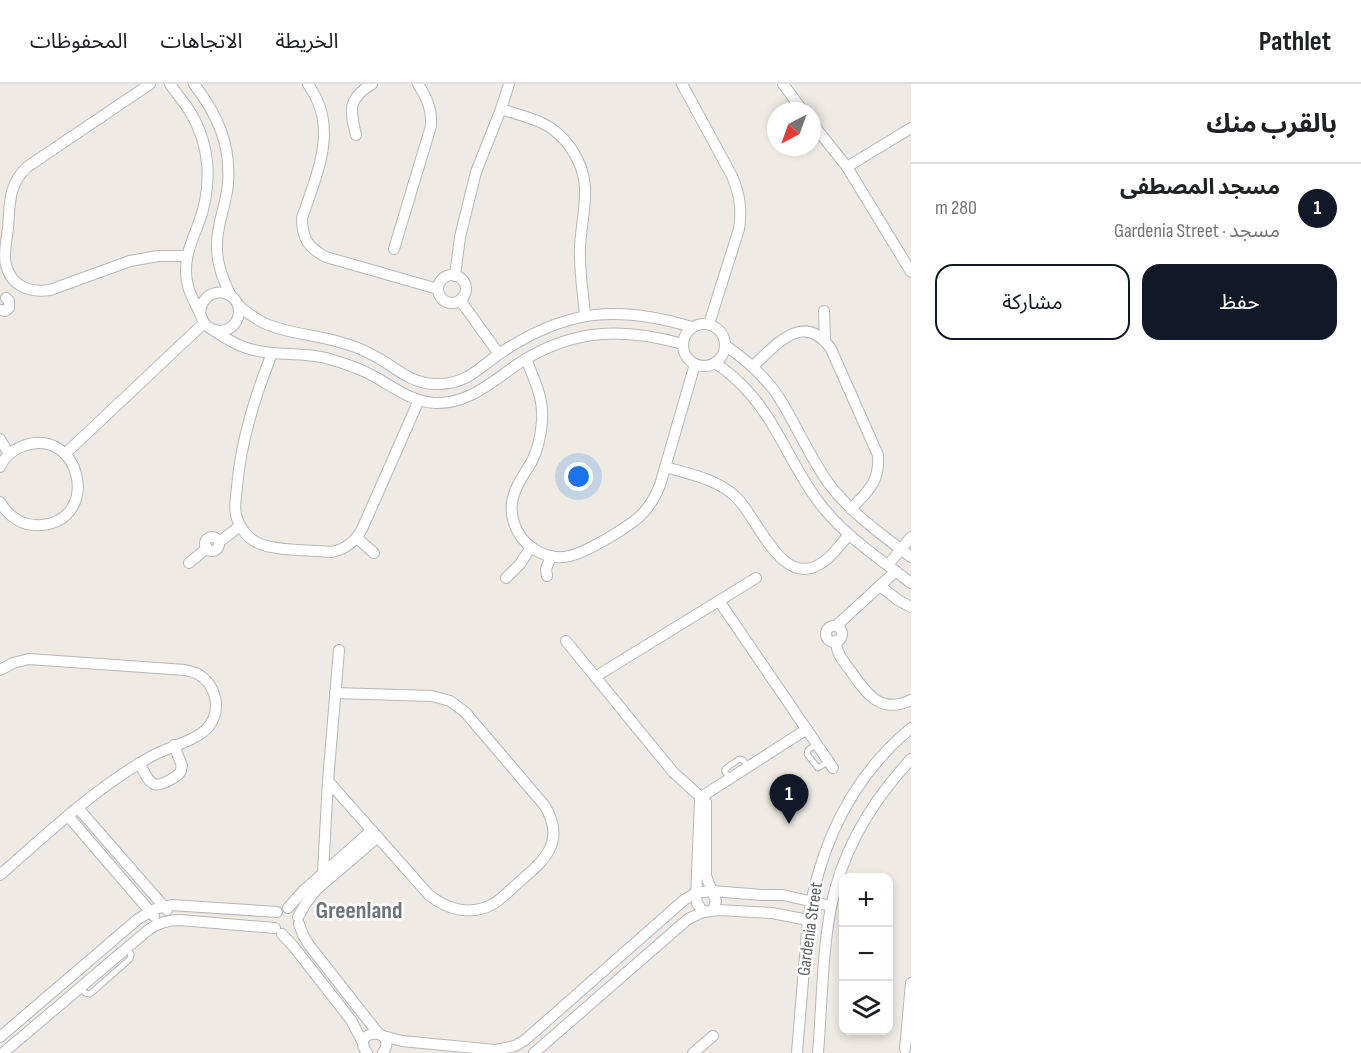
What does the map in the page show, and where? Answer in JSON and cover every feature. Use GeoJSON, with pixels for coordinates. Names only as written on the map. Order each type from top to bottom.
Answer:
{"type":"FeatureCollection","features":[{"type":"Feature","properties":{"kind":"street"},"geometry":{"type":"LineString","coordinates":[[150,84],[27,167],[16,180],[11,196],[6,264],[9,275],[17,284],[27,290],[38,292],[50,290],[130,261],[158,256],[186,256]]}},
{"type":"Feature","properties":{"kind":"street"},"geometry":{"type":"LineString","coordinates":[[170,84],[190,111],[198,128],[205,147],[208,167],[208,187],[204,207],[186,256],[188,286],[193,301],[206,322],[226,339],[254,350],[307,354],[343,363],[361,370],[406,395],[435,403],[468,398],[526,359],[567,340],[588,334],[636,334],[660,337],[683,344]]}},
{"type":"Feature","properties":{"kind":"street"},"geometry":{"type":"LineString","coordinates":[[194,84],[215,116],[226,149],[228,184],[217,250],[224,282],[235,301],[238,316],[234,325],[224,330],[206,322]]}},
{"type":"Feature","properties":{"kind":"street"},"geometry":{"type":"LineString","coordinates":[[308,84],[318,101],[324,130],[324,144],[302,218],[304,238],[310,246],[326,257],[438,289]]}},
{"type":"Feature","properties":{"kind":"street"},"geometry":{"type":"LineString","coordinates":[[356,135],[350,114],[352,104],[357,95],[372,84]]}},
{"type":"Feature","properties":{"kind":"street"},"geometry":{"type":"LineString","coordinates":[[394,249],[431,126],[428,102],[418,84]]}},
{"type":"Feature","properties":{"kind":"street"},"geometry":{"type":"LineString","coordinates":[[455,276],[458,250],[476,172],[509,84]]}},
{"type":"Feature","properties":{"kind":"street"},"geometry":{"type":"LineString","coordinates":[[682,84],[732,177],[740,202],[741,216],[738,229],[709,324]]}},
{"type":"Feature","properties":{"kind":"street"},"geometry":{"type":"LineString","coordinates":[[783,84],[796,102]]}},
{"type":"Feature","properties":{"kind":"street"},"geometry":{"type":"LineString","coordinates":[[501,109],[542,123],[558,134],[571,149],[580,166],[585,186],[580,248],[585,315]]}},
{"type":"Feature","properties":{"kind":"street"},"geometry":{"type":"LineString","coordinates":[[847,167],[911,128]]}},
{"type":"Feature","properties":{"kind":"street"},"geometry":{"type":"LineString","coordinates":[[821,134],[847,167],[911,272]]}},
{"type":"Feature","properties":{"kind":"street"},"geometry":{"type":"LineString","coordinates":[[450,275],[455,276],[460,278],[465,286],[463,296],[456,302],[448,302],[441,297],[438,289],[441,280],[450,275]]}},
{"type":"Feature","properties":{"kind":"street"},"geometry":{"type":"LineString","coordinates":[[0,310],[5,311],[10,306],[9,301],[3,298],[17,284]]}},
{"type":"Feature","properties":{"kind":"street"},"geometry":{"type":"LineString","coordinates":[[206,322],[202,303],[210,295],[221,292],[264,323],[279,329],[314,335],[352,346],[416,381],[431,384],[446,384],[474,374],[498,354],[519,341],[562,321],[585,315],[612,313],[666,319],[692,327],[709,324],[722,334],[725,345],[724,352],[715,363],[695,364],[686,356],[683,344],[686,334],[692,327]]}},
{"type":"Feature","properties":{"kind":"street"},"geometry":{"type":"LineString","coordinates":[[460,300],[498,354]]}},
{"type":"Feature","properties":{"kind":"street"},"geometry":{"type":"LineString","coordinates":[[824,312],[825,340]]}},
{"type":"Feature","properties":{"kind":"street"},"geometry":{"type":"LineString","coordinates":[[65,454],[206,322]]}},
{"type":"Feature","properties":{"kind":"street"},"geometry":{"type":"LineString","coordinates":[[753,366],[785,337],[795,332],[805,331],[825,340],[878,455],[879,465],[873,485],[851,510]]}},
{"type":"Feature","properties":{"kind":"street"},"geometry":{"type":"LineString","coordinates":[[725,345],[753,366],[766,380],[778,396],[827,481],[851,510],[911,557]]}},
{"type":"Feature","properties":{"kind":"street"},"geometry":{"type":"LineString","coordinates":[[272,353],[254,401],[242,451],[236,502],[236,514],[247,536],[268,547],[332,552],[350,545],[357,538],[418,400]]}},
{"type":"Feature","properties":{"kind":"street"},"geometry":{"type":"LineString","coordinates":[[526,359],[542,401],[542,421],[533,459],[516,489],[512,503],[512,518],[516,532],[525,543],[551,556],[565,557],[579,554],[630,526],[649,508],[665,467],[695,364]]}},
{"type":"Feature","properties":{"kind":"street"},"geometry":{"type":"LineString","coordinates":[[715,363],[729,373],[764,411],[810,491],[822,506],[849,535],[911,582]]}},
{"type":"Feature","properties":{"kind":"street"},"geometry":{"type":"LineString","coordinates":[[0,439],[9,454]]}},
{"type":"Feature","properties":{"kind":"street"},"geometry":{"type":"LineString","coordinates":[[0,467],[9,454],[17,448],[27,444],[48,444],[65,454],[72,463],[77,474],[78,486],[73,504],[60,519],[51,523],[31,525],[2,509]]}},
{"type":"Feature","properties":{"kind":"street"},"geometry":{"type":"LineString","coordinates":[[665,467],[710,480],[728,490],[743,504],[782,561],[791,566],[810,569],[819,565],[827,560],[849,535]]}},
{"type":"Feature","properties":{"kind":"street"},"geometry":{"type":"LineString","coordinates":[[189,563],[207,548],[216,549],[219,542],[240,526]]}},
{"type":"Feature","properties":{"kind":"street"},"geometry":{"type":"LineString","coordinates":[[911,537],[880,586],[836,626],[829,627],[826,633],[829,640],[836,641],[839,655],[865,692],[872,698],[890,705],[911,700]]}},
{"type":"Feature","properties":{"kind":"street"},"geometry":{"type":"LineString","coordinates":[[357,538],[374,553]]}},
{"type":"Feature","properties":{"kind":"street"},"geometry":{"type":"LineString","coordinates":[[506,578],[520,564],[531,547]]}},
{"type":"Feature","properties":{"kind":"street"},"geometry":{"type":"LineString","coordinates":[[547,576],[546,569],[551,556]]}},
{"type":"Feature","properties":{"kind":"street"},"geometry":{"type":"LineString","coordinates":[[595,677],[756,578]]}},
{"type":"Feature","properties":{"kind":"street"},"geometry":{"type":"LineString","coordinates":[[880,586],[911,607]]}},
{"type":"Feature","properties":{"kind":"street"},"geometry":{"type":"LineString","coordinates":[[718,601],[831,765]]}},
{"type":"Feature","properties":{"kind":"street"},"geometry":{"type":"LineString","coordinates":[[566,641],[673,772],[706,802],[706,876],[716,901],[708,911]]}},
{"type":"Feature","properties":{"kind":"street"},"geometry":{"type":"LineString","coordinates":[[323,872],[339,650]]}},
{"type":"Feature","properties":{"kind":"street"},"geometry":{"type":"LineString","coordinates":[[0,670],[13,663],[29,659],[185,670],[197,673],[207,681],[216,703],[215,715],[210,726],[201,734],[174,745],[117,777],[0,875]]}},
{"type":"Feature","properties":{"kind":"street"},"geometry":{"type":"LineString","coordinates":[[328,781],[429,895],[438,903],[449,908],[473,910],[495,903],[540,864],[552,846],[553,825],[545,806],[458,706],[432,696],[335,693]]}},
{"type":"Feature","properties":{"kind":"street","name":"Gardenia Street"},"geometry":{"type":"LineString","coordinates":[[797,1053],[808,920],[821,862],[827,845],[856,788],[877,761],[911,728]]}},
{"type":"Feature","properties":{"kind":"street"},"geometry":{"type":"LineString","coordinates":[[708,911],[697,903],[696,893],[698,802],[701,797],[807,729]]}},
{"type":"Feature","properties":{"kind":"street"},"geometry":{"type":"LineString","coordinates":[[139,763],[151,782],[161,784],[182,770],[174,745]]}},
{"type":"Feature","properties":{"kind":"street","name":"Gardenia Street"},"geometry":{"type":"LineString","coordinates":[[818,1053],[826,937],[838,881],[859,829],[880,795],[911,759]]}},
{"type":"Feature","properties":{"kind":"street"},"geometry":{"type":"LineString","coordinates":[[78,808],[165,906],[174,920]]}},
{"type":"Feature","properties":{"kind":"street"},"geometry":{"type":"LineString","coordinates":[[68,816],[159,923]]}},
{"type":"Feature","properties":{"kind":"street"},"geometry":{"type":"LineString","coordinates":[[364,1050],[351,1020],[273,922],[275,915],[323,872],[375,834]]}},
{"type":"Feature","properties":{"kind":"street"},"geometry":{"type":"LineString","coordinates":[[3,1053],[126,948],[159,923],[174,920],[279,931],[286,934],[295,931],[306,903],[316,890],[375,834]]}},
{"type":"Feature","properties":{"kind":"street"},"geometry":{"type":"LineString","coordinates":[[364,1050],[369,1035],[381,1035],[409,1041],[506,1051],[525,1041],[684,900],[696,893],[712,891],[783,895],[831,906]]}},
{"type":"Feature","properties":{"kind":"street"},"geometry":{"type":"LineString","coordinates":[[747,911],[748,894]]}},
{"type":"Feature","properties":{"kind":"street"},"geometry":{"type":"LineString","coordinates":[[761,912],[762,895]]}},
{"type":"Feature","properties":{"kind":"street"},"geometry":{"type":"LineString","coordinates":[[0,1036],[138,919],[150,911],[171,905],[294,911],[309,945],[385,1039],[386,1047],[383,1053]]}},
{"type":"Feature","properties":{"kind":"street"},"geometry":{"type":"LineString","coordinates":[[534,1053],[688,920],[708,911],[761,912],[808,920]]}},
{"type":"Feature","properties":{"kind":"street"},"geometry":{"type":"LineString","coordinates":[[905,1048],[911,983]]}},
{"type":"Feature","properties":{"kind":"street"},"geometry":{"type":"LineString","coordinates":[[693,1053],[713,1036]]}},
{"type":"Feature","properties":{"kind":"place","name":"مسجد المصطفى"},"geometry":{"type":"Point","coordinates":[789,824]}},
{"type":"Feature","properties":{"kind":"district","name":"Greenland"},"geometry":{"type":"Point","coordinates":[359,910]}}]}
